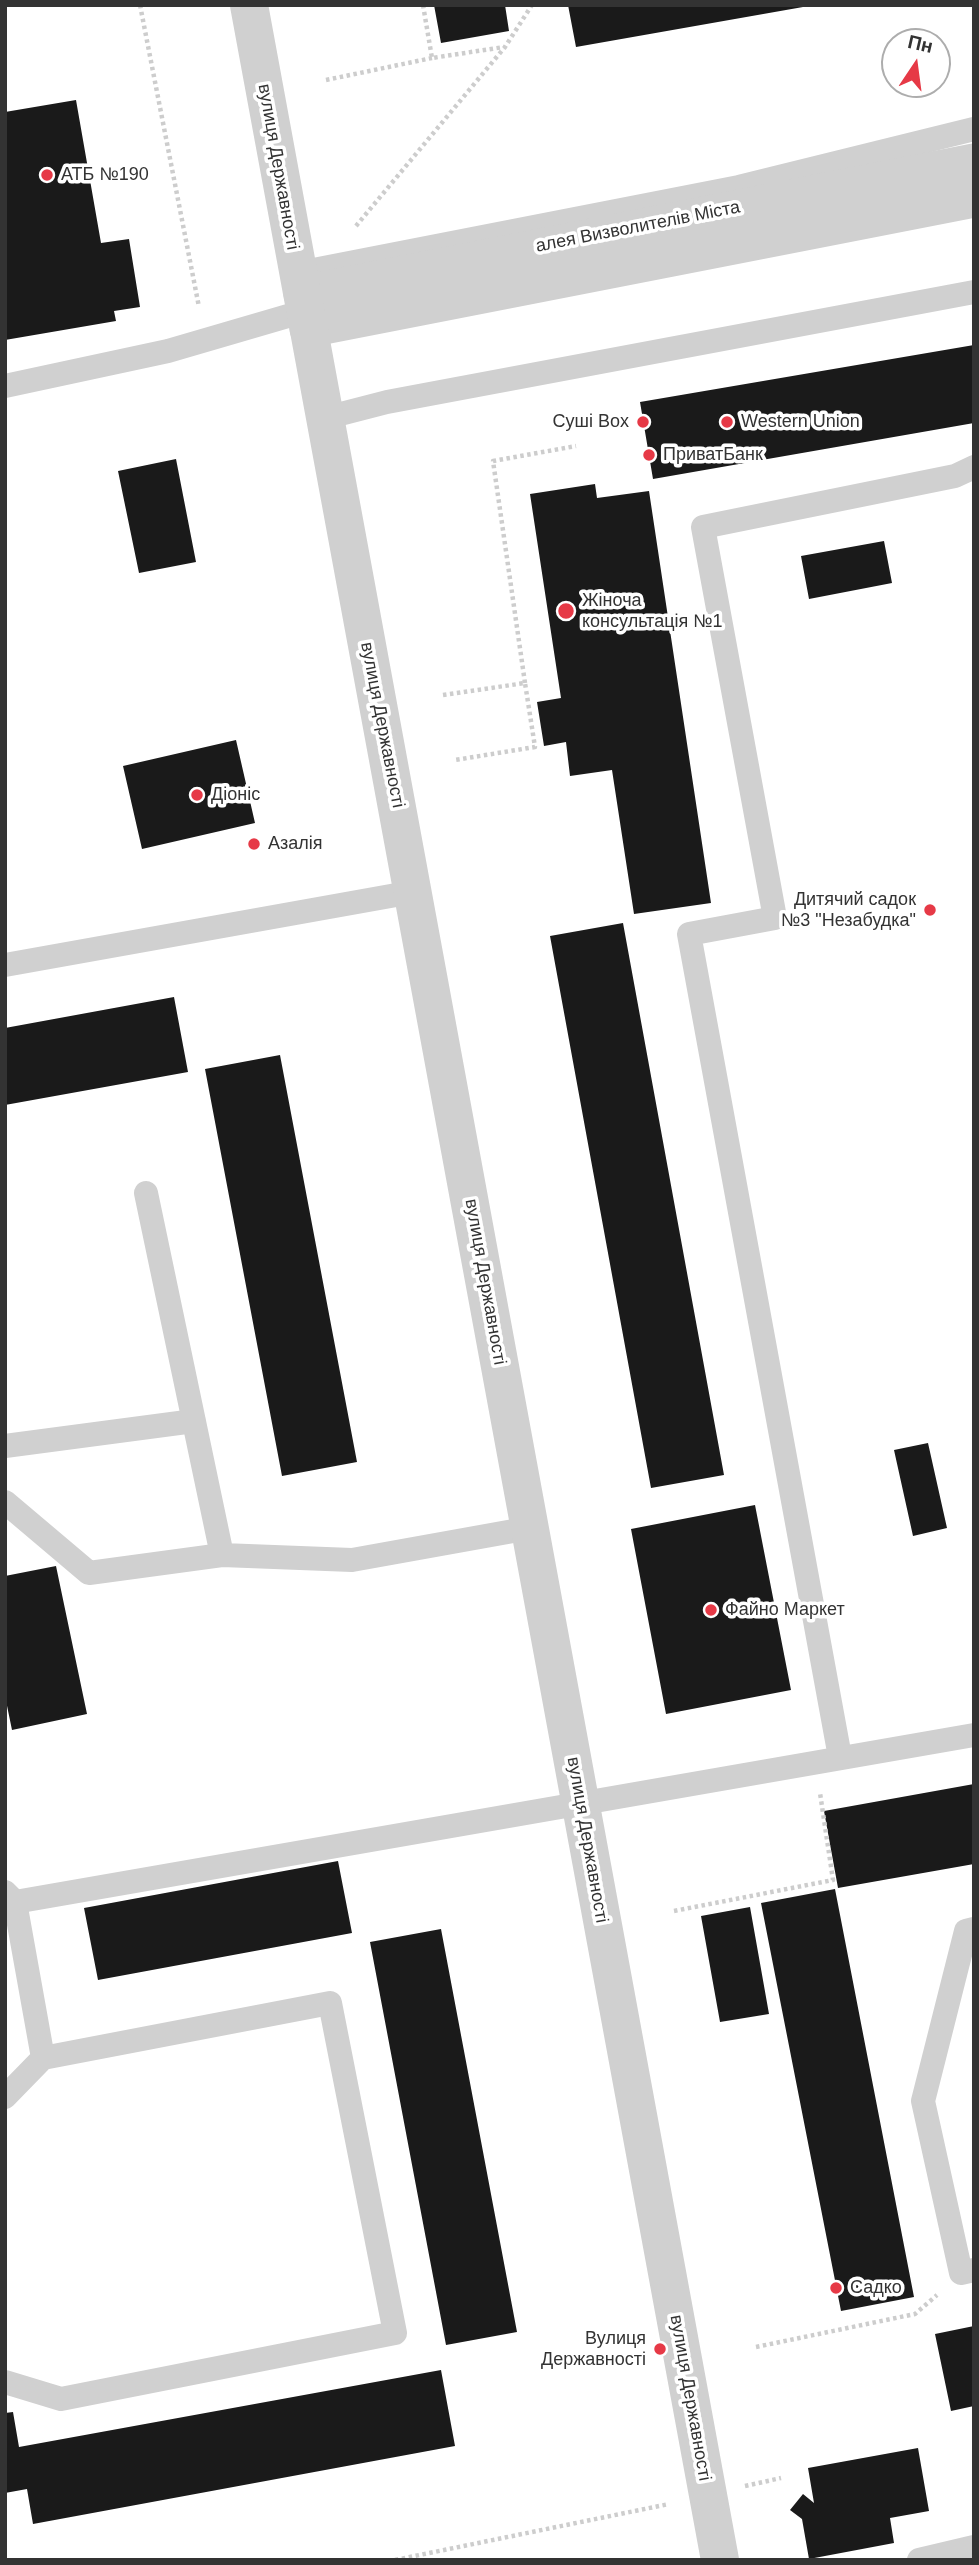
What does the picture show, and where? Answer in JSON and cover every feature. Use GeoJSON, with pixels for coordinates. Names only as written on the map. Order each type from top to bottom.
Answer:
{"type":"FeatureCollection","features":[{"type":"Feature","properties":{"kind":"street","name":"вулиця Державності"},"geometry":{"type":"LineString","coordinates":[[248,5],[720,2560]]}},
{"type":"Feature","properties":{"kind":"street","name":"алея Визволителів Міста"},"geometry":{"type":"LineString","coordinates":[[303,302],[974,162]]}},
{"type":"Feature","properties":{"kind":"street","name":"алея Визволителів Міста"},"geometry":{"type":"LineString","coordinates":[[303,302],[974,199]]}},
{"type":"Feature","properties":{"kind":"lane"},"geometry":{"type":"LineString","coordinates":[[5,386],[206,339],[303,302],[739,187],[974,129]]}},
{"type":"Feature","properties":{"kind":"lane"},"geometry":{"type":"LineString","coordinates":[[325,418],[387,402],[974,292]]}},
{"type":"Feature","properties":{"kind":"lane"},"geometry":{"type":"LineString","coordinates":[[827,1759],[689,934],[775,918],[703,527],[955,476],[974,467]]}},
{"type":"Feature","properties":{"kind":"lane"},"geometry":{"type":"LineString","coordinates":[[5,965],[412,892]]}},
{"type":"Feature","properties":{"kind":"lane"},"geometry":{"type":"LineString","coordinates":[[146,1193],[222,1555]]}},
{"type":"Feature","properties":{"kind":"lane"},"geometry":{"type":"LineString","coordinates":[[5,1446],[194,1421]]}},
{"type":"Feature","properties":{"kind":"lane"},"geometry":{"type":"LineString","coordinates":[[5,1502],[89,1573],[222,1555],[352,1560],[530,1528]]}},
{"type":"Feature","properties":{"kind":"lane"},"geometry":{"type":"LineString","coordinates":[[43,2058],[9,1898],[974,1735]]}},
{"type":"Feature","properties":{"kind":"lane"},"geometry":{"type":"LineString","coordinates":[[967,2271],[923,2101],[966,1931],[974,1929]]}},
{"type":"Feature","properties":{"kind":"lane"},"geometry":{"type":"LineString","coordinates":[[5,2097],[43,2058],[330,2003],[395,2333],[61,2399],[5,2382]]}},
{"type":"Feature","properties":{"kind":"lane"},"geometry":{"type":"LineString","coordinates":[[919,2560],[974,2547]]}},
{"type":"Feature","properties":{"kind":"path"},"geometry":{"type":"LineString","coordinates":[[140,5],[206,339]]}},
{"type":"Feature","properties":{"kind":"path"},"geometry":{"type":"LineString","coordinates":[[423,5],[432,58]]}},
{"type":"Feature","properties":{"kind":"path"},"geometry":{"type":"LineString","coordinates":[[355,229],[505,47],[532,5]]}},
{"type":"Feature","properties":{"kind":"path"},"geometry":{"type":"LineString","coordinates":[[326,80],[432,58],[505,47]]}},
{"type":"Feature","properties":{"kind":"path"},"geometry":{"type":"LineString","coordinates":[[456,760],[535,747],[493,461],[576,446]]}},
{"type":"Feature","properties":{"kind":"path"},"geometry":{"type":"LineString","coordinates":[[443,695],[526,683]]}},
{"type":"Feature","properties":{"kind":"path"},"geometry":{"type":"LineString","coordinates":[[674,1911],[832,1880],[827,1759]]}},
{"type":"Feature","properties":{"kind":"path"},"geometry":{"type":"LineString","coordinates":[[756,2347],[915,2314],[967,2271]]}},
{"type":"Feature","properties":{"kind":"path"},"geometry":{"type":"LineString","coordinates":[[395,2560],[781,2478]]}},
{"type":"Feature","properties":{"kind":"building"},"geometry":{"type":"Polygon","coordinates":[[[434,5],[505,5],[509,31],[441,43],[434,5]]]}},
{"type":"Feature","properties":{"kind":"building"},"geometry":{"type":"Polygon","coordinates":[[[568,5],[803,5],[803,7],[576,47],[568,5]]]}},
{"type":"Feature","properties":{"kind":"building","name":"АТБ №190"},"geometry":{"type":"Polygon","coordinates":[[[76,100],[101,243],[129,239],[140,307],[114,311],[116,321],[5,340],[5,112],[76,100]]]}},
{"type":"Feature","properties":{"kind":"building"},"geometry":{"type":"Polygon","coordinates":[[[974,345],[974,423],[653,479],[640,402],[974,345]]]}},
{"type":"Feature","properties":{"kind":"building"},"geometry":{"type":"Polygon","coordinates":[[[176,459],[196,562],[139,573],[118,471],[176,459]]]}},
{"type":"Feature","properties":{"kind":"building"},"geometry":{"type":"Polygon","coordinates":[[[595,484],[597,498],[649,491],[711,903],[634,914],[612,770],[570,776],[566,742],[544,746],[537,702],[561,698],[530,494],[595,484]]]}},
{"type":"Feature","properties":{"kind":"building"},"geometry":{"type":"Polygon","coordinates":[[[884,541],[892,583],[809,599],[801,556],[884,541]]]}},
{"type":"Feature","properties":{"kind":"building"},"geometry":{"type":"Polygon","coordinates":[[[236,740],[255,823],[142,849],[123,766],[236,740]]]}},
{"type":"Feature","properties":{"kind":"building"},"geometry":{"type":"Polygon","coordinates":[[[623,923],[724,1475],[651,1488],[550,936],[623,923]]]}},
{"type":"Feature","properties":{"kind":"building"},"geometry":{"type":"Polygon","coordinates":[[[174,997],[188,1072],[5,1105],[5,1028],[174,997]]]}},
{"type":"Feature","properties":{"kind":"building"},"geometry":{"type":"Polygon","coordinates":[[[280,1055],[357,1462],[282,1476],[205,1069],[280,1055]]]}},
{"type":"Feature","properties":{"kind":"building"},"geometry":{"type":"Polygon","coordinates":[[[928,1443],[947,1528],[913,1536],[894,1450],[928,1443]]]}},
{"type":"Feature","properties":{"kind":"building","name":"Файно Маркет"},"geometry":{"type":"Polygon","coordinates":[[[755,1505],[791,1690],[666,1714],[631,1529],[755,1505]]]}},
{"type":"Feature","properties":{"kind":"building"},"geometry":{"type":"Polygon","coordinates":[[[56,1566],[87,1714],[12,1730],[5,1696],[5,1576],[56,1566]]]}},
{"type":"Feature","properties":{"kind":"building"},"geometry":{"type":"Polygon","coordinates":[[[974,1784],[974,1864],[838,1888],[824,1811],[974,1784]]]}},
{"type":"Feature","properties":{"kind":"building"},"geometry":{"type":"Polygon","coordinates":[[[338,1861],[352,1933],[98,1980],[84,1908],[338,1861]]]}},
{"type":"Feature","properties":{"kind":"building"},"geometry":{"type":"Polygon","coordinates":[[[835,1889],[914,2297],[841,2311],[761,1903],[835,1889]]]}},
{"type":"Feature","properties":{"kind":"building"},"geometry":{"type":"Polygon","coordinates":[[[750,1907],[769,2014],[720,2022],[701,1916],[750,1907]]]}},
{"type":"Feature","properties":{"kind":"building"},"geometry":{"type":"Polygon","coordinates":[[[441,1929],[517,2332],[446,2345],[370,1942],[441,1929]]]}},
{"type":"Feature","properties":{"kind":"building"},"geometry":{"type":"Polygon","coordinates":[[[974,2326],[974,2406],[951,2411],[935,2334],[974,2326]]]}},
{"type":"Feature","properties":{"kind":"building"},"geometry":{"type":"Polygon","coordinates":[[[441,2370],[455,2446],[33,2524],[27,2489],[5,2493],[5,2413],[13,2412],[19,2447],[441,2370]]]}},
{"type":"Feature","properties":{"kind":"building"},"geometry":{"type":"Polygon","coordinates":[[[918,2448],[929,2511],[890,2518],[894,2543],[809,2559],[802,2519],[790,2510],[803,2494],[814,2503],[808,2468],[918,2448]]]}},
{"type":"Feature","properties":{"kind":"place","name":"АТБ №190"},"geometry":{"type":"Point","coordinates":[47,175]}},
{"type":"Feature","properties":{"kind":"place","name":"Суші Box"},"geometry":{"type":"Point","coordinates":[643,422]}},
{"type":"Feature","properties":{"kind":"place","name":"Western Union"},"geometry":{"type":"Point","coordinates":[727,422]}},
{"type":"Feature","properties":{"kind":"place","name":"ПриватБанк"},"geometry":{"type":"Point","coordinates":[649,455]}},
{"type":"Feature","properties":{"kind":"place","name":"Жіноча консультація №1"},"geometry":{"type":"Point","coordinates":[566,611]}},
{"type":"Feature","properties":{"kind":"place","name":"Діоніс"},"geometry":{"type":"Point","coordinates":[197,795]}},
{"type":"Feature","properties":{"kind":"place","name":"Азалія"},"geometry":{"type":"Point","coordinates":[254,844]}},
{"type":"Feature","properties":{"kind":"place","name":"Дитячий садок №3 \"Незабудка\""},"geometry":{"type":"Point","coordinates":[930,910]}},
{"type":"Feature","properties":{"kind":"place","name":"Файно Маркет"},"geometry":{"type":"Point","coordinates":[711,1610]}},
{"type":"Feature","properties":{"kind":"place","name":"Садко"},"geometry":{"type":"Point","coordinates":[836,2288]}},
{"type":"Feature","properties":{"kind":"place","name":"Вулиця Державності"},"geometry":{"type":"Point","coordinates":[660,2349]}}]}
